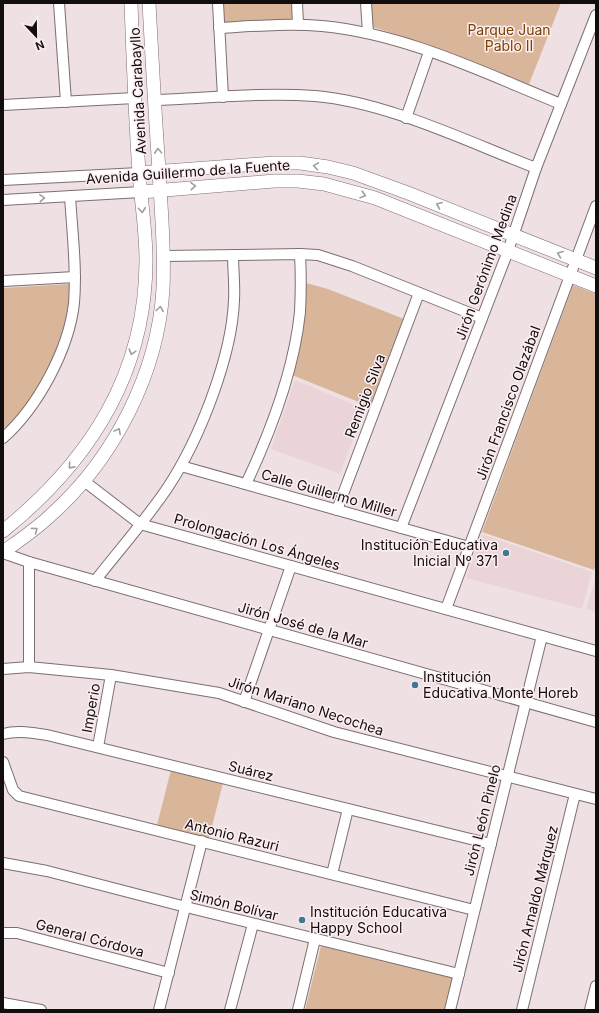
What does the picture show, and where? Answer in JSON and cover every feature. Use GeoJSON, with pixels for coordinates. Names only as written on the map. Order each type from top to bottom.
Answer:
{"type":"FeatureCollection","features":[{"type":"Feature","properties":{"kind":"main road","name":"Avenida Carabayllo"},"geometry":{"type":"LineString","coordinates":[[3,530],[42,496],[74,463],[101,424],[124,376],[133,352],[144,297],[146,259],[139,173],[130,3]]}},
{"type":"Feature","properties":{"kind":"main road","name":"Avenida Carabayllo"},"geometry":{"type":"LineString","coordinates":[[3,553],[49,518],[84,481],[115,437],[144,376],[159,319],[163,290],[164,256],[149,3]]}},
{"type":"Feature","properties":{"kind":"main road","name":"Avenida Guillermo de la Fuente"},"geometry":{"type":"LineString","coordinates":[[139,173],[159,170],[274,163],[328,167],[353,173],[408,193],[596,268]]}},
{"type":"Feature","properties":{"kind":"main road","name":"Avenida Guillermo de la Fuente"},"geometry":{"type":"LineString","coordinates":[[141,192],[160,189],[274,181],[298,180],[324,184],[375,198],[596,286]]}},
{"type":"Feature","properties":{"kind":"street"},"geometry":{"type":"LineString","coordinates":[[59,3],[66,102]]}},
{"type":"Feature","properties":{"kind":"street"},"geometry":{"type":"LineString","coordinates":[[218,3],[223,97]]}},
{"type":"Feature","properties":{"kind":"street"},"geometry":{"type":"LineString","coordinates":[[297,3],[298,24]]}},
{"type":"Feature","properties":{"kind":"street"},"geometry":{"type":"LineString","coordinates":[[366,3],[368,33]]}},
{"type":"Feature","properties":{"kind":"street","name":"Jirón Gerónimo Medina"},"geometry":{"type":"LineString","coordinates":[[402,528],[508,252],[536,168],[596,15]]}},
{"type":"Feature","properties":{"kind":"street"},"geometry":{"type":"LineString","coordinates":[[219,28],[298,24],[368,33],[466,65],[561,104]]}},
{"type":"Feature","properties":{"kind":"street"},"geometry":{"type":"LineString","coordinates":[[406,118],[429,52]]}},
{"type":"Feature","properties":{"kind":"street"},"geometry":{"type":"LineString","coordinates":[[155,100],[223,97],[316,96],[357,103],[386,110],[536,168]]}},
{"type":"Feature","properties":{"kind":"street"},"geometry":{"type":"LineString","coordinates":[[3,105],[136,98]]}},
{"type":"Feature","properties":{"kind":"street","name":"Avenida Guillermo de la Fuente"},"geometry":{"type":"LineString","coordinates":[[3,180],[139,173]]}},
{"type":"Feature","properties":{"kind":"street","name":"Avenida Guillermo de la Fuente"},"geometry":{"type":"LineString","coordinates":[[3,200],[141,192]]}},
{"type":"Feature","properties":{"kind":"street"},"geometry":{"type":"LineString","coordinates":[[4,434],[24,416],[40,392],[58,356],[68,330],[74,303],[75,277],[70,196]]}},
{"type":"Feature","properties":{"kind":"street","name":"Jirón Francisco Olazábal"},"geometry":{"type":"LineString","coordinates":[[446,609],[596,206]]}},
{"type":"Feature","properties":{"kind":"street"},"geometry":{"type":"LineString","coordinates":[[246,484],[270,428],[293,351],[300,312],[300,254]]}},
{"type":"Feature","properties":{"kind":"street"},"geometry":{"type":"LineString","coordinates":[[95,581],[164,492],[181,466],[200,424],[228,346],[234,301],[233,255]]}},
{"type":"Feature","properties":{"kind":"street"},"geometry":{"type":"LineString","coordinates":[[164,256],[318,255],[352,266],[482,318]]}},
{"type":"Feature","properties":{"kind":"street"},"geometry":{"type":"LineString","coordinates":[[3,281],[75,277]]}},
{"type":"Feature","properties":{"kind":"street","name":"Remigio Silva"},"geometry":{"type":"LineString","coordinates":[[337,510],[419,293]]}},
{"type":"Feature","properties":{"kind":"street","name":"Calle Guillermo Miller"},"geometry":{"type":"LineString","coordinates":[[181,466],[469,547]]}},
{"type":"Feature","properties":{"kind":"street","name":"Prolongación Los Ángeles"},"geometry":{"type":"LineString","coordinates":[[84,481],[140,524],[596,651]]}},
{"type":"Feature","properties":{"kind":"street","name":"Jirón José de la Mar"},"geometry":{"type":"LineString","coordinates":[[3,553],[95,581],[596,722]]}},
{"type":"Feature","properties":{"kind":"street"},"geometry":{"type":"LineString","coordinates":[[28,667],[29,562]]}},
{"type":"Feature","properties":{"kind":"street"},"geometry":{"type":"LineString","coordinates":[[244,702],[291,566]]}},
{"type":"Feature","properties":{"kind":"street","name":"Jirón León Pinelo"},"geometry":{"type":"LineString","coordinates":[[450,1010],[542,636]]}},
{"type":"Feature","properties":{"kind":"street","name":"Jirón Mariano Necochea"},"geometry":{"type":"LineString","coordinates":[[3,669],[28,667],[111,675],[219,693],[334,732],[596,799]]}},
{"type":"Feature","properties":{"kind":"street","name":"Imperio"},"geometry":{"type":"LineString","coordinates":[[98,747],[111,675]]}},
{"type":"Feature","properties":{"kind":"street","name":"Suárez"},"geometry":{"type":"LineString","coordinates":[[3,734],[12,732],[26,732],[98,747],[490,844]]}},
{"type":"Feature","properties":{"kind":"street","name":"Antonio Razuri"},"geometry":{"type":"LineString","coordinates":[[3,762],[13,790],[19,796],[474,910]]}},
{"type":"Feature","properties":{"kind":"street","name":"Jirón Arnaldo Márquez"},"geometry":{"type":"LineString","coordinates":[[522,1010],[575,794]]}},
{"type":"Feature","properties":{"kind":"street"},"geometry":{"type":"LineString","coordinates":[[332,874],[348,809]]}},
{"type":"Feature","properties":{"kind":"street"},"geometry":{"type":"LineString","coordinates":[[159,1010],[202,841]]}},
{"type":"Feature","properties":{"kind":"street","name":"Simón Bolívar"},"geometry":{"type":"LineString","coordinates":[[3,863],[47,871],[253,924],[459,974]]}},
{"type":"Feature","properties":{"kind":"street"},"geometry":{"type":"LineString","coordinates":[[230,1010],[253,924]]}},
{"type":"Feature","properties":{"kind":"street","name":"General Córdova"},"geometry":{"type":"LineString","coordinates":[[3,933],[17,933],[169,973]]}},
{"type":"Feature","properties":{"kind":"street"},"geometry":{"type":"LineString","coordinates":[[298,1010],[315,939]]}},
{"type":"Feature","properties":{"kind":"street"},"geometry":{"type":"LineString","coordinates":[[590,1010],[596,986]]}},
{"type":"Feature","properties":{"kind":"street"},"geometry":{"type":"LineString","coordinates":[[3,1003],[40,1010]]}},
{"type":"Feature","properties":{"kind":"shaded area"},"geometry":{"type":"Polygon","coordinates":[[[295,380],[365,409],[340,474],[271,449],[295,380]]]}},
{"type":"Feature","properties":{"kind":"shaded area","name":"Institución Educativa Inicial Nº 371"},"geometry":{"type":"Polygon","coordinates":[[[482,534],[592,572],[582,609],[466,578],[482,534]]]}},
{"type":"Feature","properties":{"kind":"shaded area"},"geometry":{"type":"Polygon","coordinates":[[[596,576],[596,612],[586,609],[596,576]]]}},
{"type":"Feature","properties":{"kind":"green space"},"geometry":{"type":"Polygon","coordinates":[[[223,3],[292,3],[293,22],[224,23],[223,3]]]}},
{"type":"Feature","properties":{"kind":"green space","name":"Parque Juan Pablo II"},"geometry":{"type":"Polygon","coordinates":[[[371,3],[561,3],[529,84],[407,38],[373,27],[371,3]]]}},
{"type":"Feature","properties":{"kind":"green space"},"geometry":{"type":"Polygon","coordinates":[[[306,283],[328,289],[404,319],[371,407],[292,375],[302,330],[306,283]]]}},
{"type":"Feature","properties":{"kind":"green space"},"geometry":{"type":"Polygon","coordinates":[[[69,284],[70,299],[68,320],[57,349],[31,401],[6,429],[3,426],[3,288],[69,284]]]}},
{"type":"Feature","properties":{"kind":"green space"},"geometry":{"type":"Polygon","coordinates":[[[573,285],[596,294],[596,565],[594,570],[482,532],[573,285]]]}},
{"type":"Feature","properties":{"kind":"green space"},"geometry":{"type":"Polygon","coordinates":[[[171,770],[223,783],[209,838],[157,825],[171,770]]]}},
{"type":"Feature","properties":{"kind":"green space"},"geometry":{"type":"Polygon","coordinates":[[[321,946],[453,978],[444,1010],[305,1010],[321,946]]]}},
{"type":"Feature","properties":{"kind":"place","name":"Institución Educativa Inicial Nº 371"},"geometry":{"type":"Point","coordinates":[506,553]}},
{"type":"Feature","properties":{"kind":"place","name":"Institución Educativa Monte Horeb"},"geometry":{"type":"Point","coordinates":[415,685]}},
{"type":"Feature","properties":{"kind":"place","name":"Institución Educativa Happy School"},"geometry":{"type":"Point","coordinates":[302,920]}}]}
